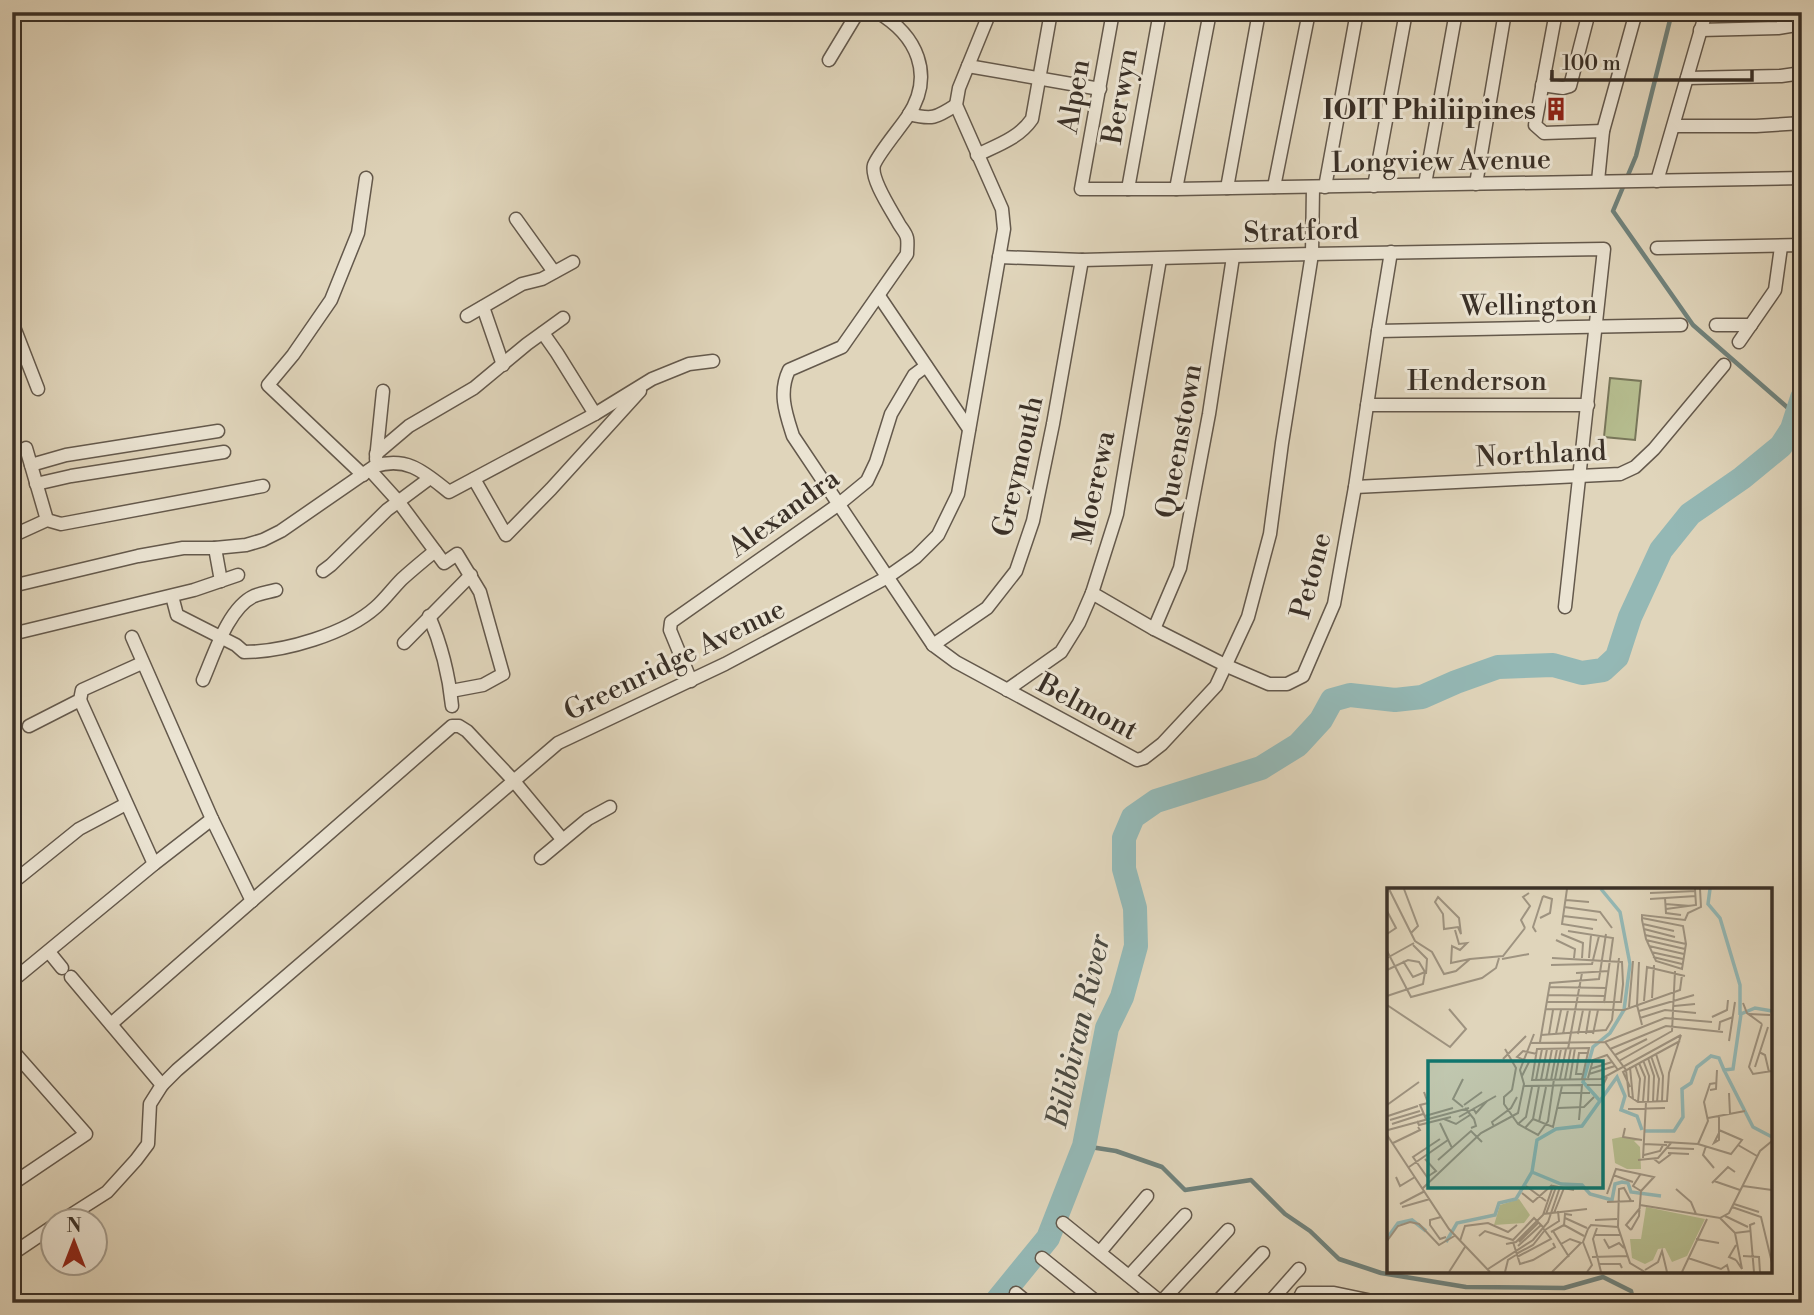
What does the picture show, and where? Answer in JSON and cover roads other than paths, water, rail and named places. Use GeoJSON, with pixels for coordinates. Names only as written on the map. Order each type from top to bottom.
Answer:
{"type":"FeatureCollection","features":[{"type":"Feature","properties":{"kind":"street"},"geometry":{"type":"LineString","coordinates":[[829,60],[858,12]]}},
{"type":"Feature","properties":{"kind":"street"},"geometry":{"type":"LineString","coordinates":[[877,12],[903,32],[915,47],[920,80],[917,99],[909,114],[926,118],[936,117],[956,105],[958,88],[990,12]]}},
{"type":"Feature","properties":{"kind":"street"},"geometry":{"type":"LineString","coordinates":[[977,155],[1016,137],[1032,119],[1051,12]]}},
{"type":"Feature","properties":{"kind":"street","name":"Alpen"},"geometry":{"type":"LineString","coordinates":[[1081,189],[1113,12]]}},
{"type":"Feature","properties":{"kind":"street","name":"Berwyn"},"geometry":{"type":"LineString","coordinates":[[1128,189],[1160,12]]}},
{"type":"Feature","properties":{"kind":"street"},"geometry":{"type":"LineString","coordinates":[[1176,189],[1210,12]]}},
{"type":"Feature","properties":{"kind":"street"},"geometry":{"type":"LineString","coordinates":[[1227,188],[1259,12]]}},
{"type":"Feature","properties":{"kind":"street"},"geometry":{"type":"LineString","coordinates":[[1274,187],[1309,12]]}},
{"type":"Feature","properties":{"kind":"street","name":"Belmont"},"geometry":{"type":"LineString","coordinates":[[909,114],[874,166],[875,179],[907,236],[906,254],[842,347],[789,370],[784,381],[784,407],[793,436],[933,645],[956,662],[1137,760],[1162,744],[1216,686],[1248,617],[1270,534],[1312,254],[1319,187],[1357,12]]}},
{"type":"Feature","properties":{"kind":"street"},"geometry":{"type":"LineString","coordinates":[[1374,186],[1406,12]]}},
{"type":"Feature","properties":{"kind":"street"},"geometry":{"type":"LineString","coordinates":[[1425,184],[1456,12]]}},
{"type":"Feature","properties":{"kind":"street"},"geometry":{"type":"LineString","coordinates":[[1476,184],[1505,12]]}},
{"type":"Feature","properties":{"kind":"street"},"geometry":{"type":"LineString","coordinates":[[1556,12],[1535,125],[1544,133],[1603,131]]}},
{"type":"Feature","properties":{"kind":"street"},"geometry":{"type":"LineString","coordinates":[[1542,85],[1563,88],[1570,86],[1589,12]]}},
{"type":"Feature","properties":{"kind":"street"},"geometry":{"type":"LineString","coordinates":[[1598,181],[1603,131],[1636,12]]}},
{"type":"Feature","properties":{"kind":"street"},"geometry":{"type":"LineString","coordinates":[[1657,181],[1706,12]]}},
{"type":"Feature","properties":{"kind":"street"},"geometry":{"type":"LineString","coordinates":[[1700,30],[1778,28],[1802,24]]}},
{"type":"Feature","properties":{"kind":"street"},"geometry":{"type":"LineString","coordinates":[[968,66],[1100,89]]}},
{"type":"Feature","properties":{"kind":"street"},"geometry":{"type":"LineString","coordinates":[[1687,78],[1782,76],[1802,73]]}},
{"type":"Feature","properties":{"kind":"street","name":"Greenridge Avenue"},"geometry":{"type":"LineString","coordinates":[[85,1206],[107,1192],[148,1144],[150,1104],[162,1085],[177,1070],[558,743],[691,681],[886,578],[916,557],[938,534],[958,494],[1004,229],[1002,209],[956,105]]}},
{"type":"Feature","properties":{"kind":"street"},"geometry":{"type":"LineString","coordinates":[[1674,126],[1802,123]]}},
{"type":"Feature","properties":{"kind":"street","name":"Longview Avenue"},"geometry":{"type":"LineString","coordinates":[[1081,189],[1802,177]]}},
{"type":"Feature","properties":{"kind":"street"},"geometry":{"type":"LineString","coordinates":[[366,178],[358,233],[331,300],[293,355],[268,385],[371,466],[444,563],[457,554],[471,575],[480,592],[503,674],[483,685],[451,691]]}},
{"type":"Feature","properties":{"kind":"street"},"geometry":{"type":"LineString","coordinates":[[516,219],[554,272]]}},
{"type":"Feature","properties":{"kind":"street"},"geometry":{"type":"LineString","coordinates":[[1657,248],[1802,246]]}},
{"type":"Feature","properties":{"kind":"street"},"geometry":{"type":"LineString","coordinates":[[1739,342],[1774,290],[1781,247]]}},
{"type":"Feature","properties":{"kind":"street","name":"Stratford"},"geometry":{"type":"LineString","coordinates":[[999,257],[1160,259],[1604,249],[1597,327]]}},
{"type":"Feature","properties":{"kind":"street","name":"Petone"},"geometry":{"type":"LineString","coordinates":[[1092,593],[1154,629],[1269,684],[1287,684],[1303,676],[1334,604],[1391,252]]}},
{"type":"Feature","properties":{"kind":"street","name":"Queenstown"},"geometry":{"type":"LineString","coordinates":[[1154,629],[1180,568],[1209,414],[1233,257]]}},
{"type":"Feature","properties":{"kind":"street","name":"Moerewa"},"geometry":{"type":"LineString","coordinates":[[1007,690],[1061,652],[1079,623],[1092,593],[1117,514],[1160,259]]}},
{"type":"Feature","properties":{"kind":"street","name":"Greymouth"},"geometry":{"type":"LineString","coordinates":[[933,645],[987,608],[1016,571],[1033,521],[1082,260]]}},
{"type":"Feature","properties":{"kind":"street"},"geometry":{"type":"LineString","coordinates":[[467,316],[522,284],[542,279],[573,262]]}},
{"type":"Feature","properties":{"kind":"street"},"geometry":{"type":"LineString","coordinates":[[878,296],[969,429]]}},
{"type":"Feature","properties":{"kind":"street"},"geometry":{"type":"LineString","coordinates":[[483,307],[503,365]]}},
{"type":"Feature","properties":{"kind":"street"},"geometry":{"type":"LineString","coordinates":[[12,586],[138,556],[183,548],[246,545],[263,540],[281,531],[371,466],[409,426],[474,388],[563,318]]}},
{"type":"Feature","properties":{"kind":"street"},"geometry":{"type":"LineString","coordinates":[[12,323],[38,389]]}},
{"type":"Feature","properties":{"kind":"street"},"geometry":{"type":"LineString","coordinates":[[1716,325],[1751,325]]}},
{"type":"Feature","properties":{"kind":"street","name":"Wellington"},"geometry":{"type":"LineString","coordinates":[[1377,331],[1681,326]]}},
{"type":"Feature","properties":{"kind":"street"},"geometry":{"type":"LineString","coordinates":[[1565,607],[1597,327]]}},
{"type":"Feature","properties":{"kind":"street"},"geometry":{"type":"LineString","coordinates":[[543,333],[595,414]]}},
{"type":"Feature","properties":{"kind":"street"},"geometry":{"type":"LineString","coordinates":[[371,466],[401,463],[416,467],[449,492],[595,414],[652,379],[689,364],[713,361]]}},
{"type":"Feature","properties":{"kind":"street","name":"Northland"},"geometry":{"type":"LineString","coordinates":[[1355,487],[1620,474],[1634,467],[1654,449],[1724,365]]}},
{"type":"Feature","properties":{"kind":"street","name":"Alexandra"},"geometry":{"type":"LineString","coordinates":[[691,681],[670,630],[671,622],[839,505],[867,481],[891,414],[914,375],[926,366]]}},
{"type":"Feature","properties":{"kind":"street"},"geometry":{"type":"LineString","coordinates":[[474,479],[506,535],[652,379]]}},
{"type":"Feature","properties":{"kind":"street"},"geometry":{"type":"LineString","coordinates":[[371,466],[383,391]]}},
{"type":"Feature","properties":{"kind":"street","name":"Henderson"},"geometry":{"type":"LineString","coordinates":[[1367,405],[1588,405]]}},
{"type":"Feature","properties":{"kind":"street"},"geometry":{"type":"LineString","coordinates":[[31,466],[66,455],[218,431]]}},
{"type":"Feature","properties":{"kind":"street"},"geometry":{"type":"LineString","coordinates":[[26,448],[47,520]]}},
{"type":"Feature","properties":{"kind":"street"},"geometry":{"type":"LineString","coordinates":[[36,484],[224,452]]}},
{"type":"Feature","properties":{"kind":"street"},"geometry":{"type":"LineString","coordinates":[[323,570],[387,510],[430,478]]}},
{"type":"Feature","properties":{"kind":"street"},"geometry":{"type":"LineString","coordinates":[[13,532],[47,520],[61,524],[263,486]]}},
{"type":"Feature","properties":{"kind":"street"},"geometry":{"type":"LineString","coordinates":[[215,548],[221,581]]}},
{"type":"Feature","properties":{"kind":"street"},"geometry":{"type":"LineString","coordinates":[[172,596],[177,615],[236,645],[244,652],[296,646],[356,622],[376,607],[401,580],[435,551]]}},
{"type":"Feature","properties":{"kind":"street"},"geometry":{"type":"LineString","coordinates":[[12,634],[172,596],[238,575]]}},
{"type":"Feature","properties":{"kind":"street"},"geometry":{"type":"LineString","coordinates":[[404,643],[471,575]]}},
{"type":"Feature","properties":{"kind":"street"},"geometry":{"type":"LineString","coordinates":[[203,680],[221,638],[241,606],[254,596],[276,590]]}},
{"type":"Feature","properties":{"kind":"street"},"geometry":{"type":"LineString","coordinates":[[429,616],[437,635],[451,691],[452,706]]}},
{"type":"Feature","properties":{"kind":"street"},"geometry":{"type":"LineString","coordinates":[[132,637],[212,819],[252,901]]}},
{"type":"Feature","properties":{"kind":"street"},"geometry":{"type":"LineString","coordinates":[[142,663],[82,690],[80,700],[154,864]]}},
{"type":"Feature","properties":{"kind":"street"},"geometry":{"type":"LineString","coordinates":[[29,726],[80,700]]}},
{"type":"Feature","properties":{"kind":"street"},"geometry":{"type":"LineString","coordinates":[[111,1024],[452,726],[459,726],[467,731],[513,780],[562,839]]}},
{"type":"Feature","properties":{"kind":"street"},"geometry":{"type":"LineString","coordinates":[[12,883],[79,829],[126,804]]}},
{"type":"Feature","properties":{"kind":"street"},"geometry":{"type":"LineString","coordinates":[[541,858],[588,819],[610,807]]}},
{"type":"Feature","properties":{"kind":"street"},"geometry":{"type":"LineString","coordinates":[[12,981],[212,819]]}},
{"type":"Feature","properties":{"kind":"street"},"geometry":{"type":"LineString","coordinates":[[49,952],[162,1085]]}},
{"type":"Feature","properties":{"kind":"street"},"geometry":{"type":"LineString","coordinates":[[12,1050],[86,1134],[12,1184]]}},
{"type":"Feature","properties":{"kind":"street"},"geometry":{"type":"LineString","coordinates":[[1100,1252],[1147,1196]]}},
{"type":"Feature","properties":{"kind":"street"},"geometry":{"type":"LineString","coordinates":[[1129,1276],[1185,1215]]}},
{"type":"Feature","properties":{"kind":"street"},"geometry":{"type":"LineString","coordinates":[[1063,1223],[1161,1302],[1228,1230]]}},
{"type":"Feature","properties":{"kind":"street"},"geometry":{"type":"LineString","coordinates":[[12,1254],[38,1236]]}},
{"type":"Feature","properties":{"kind":"street"},"geometry":{"type":"LineString","coordinates":[[1216,1303],[1263,1253]]}},
{"type":"Feature","properties":{"kind":"street"},"geometry":{"type":"LineString","coordinates":[[1042,1258],[1098,1303]]}},
{"type":"Feature","properties":{"kind":"street"},"geometry":{"type":"LineString","coordinates":[[1269,1303],[1299,1269]]}},
{"type":"Feature","properties":{"kind":"street"},"geometry":{"type":"LineString","coordinates":[[1016,1293],[1028,1303]]}},
{"type":"Feature","properties":{"kind":"street"},"geometry":{"type":"LineString","coordinates":[[1297,1303],[1302,1293],[1376,1302]]}},
{"type":"Feature","properties":{"kind":"waterway"},"geometry":{"type":"LineString","coordinates":[[1672,12],[1636,156],[1613,211],[1693,325],[1796,415]]}},
{"type":"Feature","properties":{"kind":"waterway","name":"Bilibiran River"},"geometry":{"type":"LineString","coordinates":[[995,1303],[1048,1238],[1084,1146],[1107,1028],[1122,997],[1136,946],[1135,908],[1124,869],[1124,838],[1133,817],[1156,801],[1261,768],[1298,745],[1321,720],[1332,700],[1350,695],[1395,700],[1422,697],[1498,667],[1553,665],[1582,673],[1603,670],[1617,657],[1630,617],[1661,550],[1690,514],[1742,478],[1781,446],[1792,429],[1802,398]]}},
{"type":"Feature","properties":{"kind":"waterway"},"geometry":{"type":"LineString","coordinates":[[1084,1146],[1116,1151],[1162,1167],[1185,1190],[1251,1180],[1285,1214],[1310,1231],[1339,1259],[1381,1273],[1466,1287],[1564,1288],[1603,1277],[1631,1291],[1634,1303]]}},
{"type":"Feature","properties":{"kind":"place","name":"IOIT Philiipines"},"geometry":{"type":"Point","coordinates":[1556,109]}}]}
